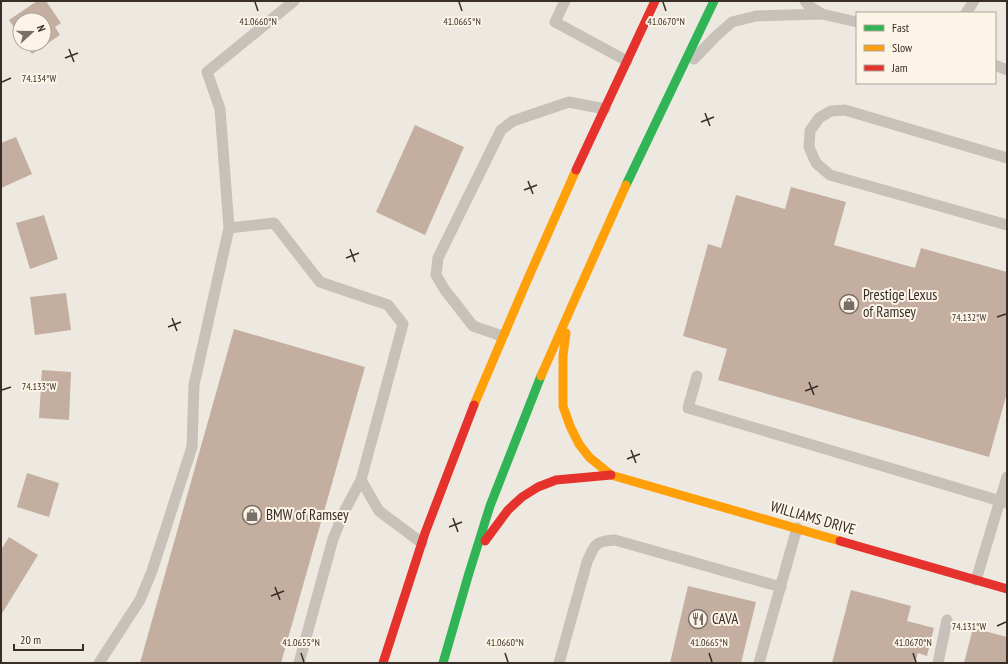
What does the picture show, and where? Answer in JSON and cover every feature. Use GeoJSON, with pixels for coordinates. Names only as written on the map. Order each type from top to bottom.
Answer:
{"type":"FeatureCollection","features":[{"type":"Feature","properties":{"kind":"main road"},"geometry":{"type":"LineString","coordinates":[[383,663],[411,573],[454,456],[502,336],[550,225],[655,1]]}},
{"type":"Feature","properties":{"kind":"main road"},"geometry":{"type":"LineString","coordinates":[[443,663],[474,556],[497,485],[543,371],[632,172],[714,1]]}},
{"type":"Feature","properties":{"kind":"main road"},"geometry":{"type":"LineString","coordinates":[[569,312],[563,356],[563,406],[570,426],[579,444],[589,457],[611,475]]}},
{"type":"Feature","properties":{"kind":"main road"},"geometry":{"type":"LineString","coordinates":[[474,556],[508,510],[522,497],[538,487],[556,480],[611,475]]}},
{"type":"Feature","properties":{"kind":"main road","name":"WILLIAMS DRIVE"},"geometry":{"type":"LineString","coordinates":[[611,475],[1007,588]]}},
{"type":"Feature","properties":{"kind":"lane"},"geometry":{"type":"LineString","coordinates":[[99,663],[140,600],[152,571],[192,447],[194,385],[229,228],[220,109],[207,72],[294,1]]}},
{"type":"Feature","properties":{"kind":"lane"},"geometry":{"type":"LineString","coordinates":[[565,1],[555,22],[627,61]]}},
{"type":"Feature","properties":{"kind":"lane"},"geometry":{"type":"LineString","coordinates":[[805,1],[809,6],[822,14]]}},
{"type":"Feature","properties":{"kind":"lane"},"geometry":{"type":"LineString","coordinates":[[967,12],[974,1]]}},
{"type":"Feature","properties":{"kind":"lane"},"geometry":{"type":"LineString","coordinates":[[678,76],[714,37],[732,22],[756,16],[822,14],[856,22]]}},
{"type":"Feature","properties":{"kind":"lane"},"geometry":{"type":"LineString","coordinates":[[996,65],[1007,70]]}},
{"type":"Feature","properties":{"kind":"lane"},"geometry":{"type":"LineString","coordinates":[[502,336],[473,326],[445,290],[436,275],[438,258],[501,130],[514,121],[569,102],[605,109]]}},
{"type":"Feature","properties":{"kind":"lane"},"geometry":{"type":"LineString","coordinates":[[1007,158],[845,110],[831,111],[819,118],[810,131],[809,147],[811,153],[816,163],[830,175],[1007,224]]}},
{"type":"Feature","properties":{"kind":"lane"},"geometry":{"type":"LineString","coordinates":[[229,228],[274,223],[320,282],[388,305],[403,324],[361,480],[345,510],[333,538],[299,663]]}},
{"type":"Feature","properties":{"kind":"lane"},"geometry":{"type":"LineString","coordinates":[[697,376],[688,408],[1004,502]]}},
{"type":"Feature","properties":{"kind":"lane"},"geometry":{"type":"LineString","coordinates":[[976,580],[1004,502],[1007,478]]}},
{"type":"Feature","properties":{"kind":"lane"},"geometry":{"type":"LineString","coordinates":[[361,480],[379,511],[422,543]]}},
{"type":"Feature","properties":{"kind":"lane"},"geometry":{"type":"LineString","coordinates":[[759,663],[797,528]]}},
{"type":"Feature","properties":{"kind":"lane"},"geometry":{"type":"LineString","coordinates":[[559,663],[587,562],[593,548],[602,541],[615,540],[780,587]]}},
{"type":"Feature","properties":{"kind":"lane"},"geometry":{"type":"LineString","coordinates":[[938,663],[947,620]]}},
{"type":"Feature","properties":{"kind":"building"},"geometry":{"type":"Polygon","coordinates":[[[37,1],[46,1],[61,23],[55,27],[60,35],[52,40],[52,12],[21,12],[37,1]]]}},
{"type":"Feature","properties":{"kind":"building"},"geometry":{"type":"Polygon","coordinates":[[[415,125],[464,147],[425,235],[376,212],[415,125]]]}},
{"type":"Feature","properties":{"kind":"building"},"geometry":{"type":"Polygon","coordinates":[[[16,137],[32,174],[1,188],[1,143],[16,137]]]}},
{"type":"Feature","properties":{"kind":"building","name":"Prestige Lexus of Ramsey"},"geometry":{"type":"Polygon","coordinates":[[[791,187],[846,202],[834,245],[915,268],[921,248],[1007,272],[1007,393],[989,457],[718,380],[727,349],[683,336],[708,244],[721,248],[736,195],[785,209],[791,187]]]}},
{"type":"Feature","properties":{"kind":"building"},"geometry":{"type":"Polygon","coordinates":[[[44,215],[58,259],[30,269],[16,223],[44,215]]]}},
{"type":"Feature","properties":{"kind":"building"},"geometry":{"type":"Polygon","coordinates":[[[66,293],[71,330],[35,335],[30,297],[66,293]]]}},
{"type":"Feature","properties":{"kind":"building","name":"BMW of Ramsey"},"geometry":{"type":"Polygon","coordinates":[[[234,329],[365,367],[281,663],[140,663],[234,329]]]}},
{"type":"Feature","properties":{"kind":"building"},"geometry":{"type":"Polygon","coordinates":[[[42,370],[71,372],[69,420],[39,418],[42,370]]]}},
{"type":"Feature","properties":{"kind":"building"},"geometry":{"type":"Polygon","coordinates":[[[27,473],[59,483],[49,517],[17,507],[27,473]]]}},
{"type":"Feature","properties":{"kind":"building"},"geometry":{"type":"Polygon","coordinates":[[[9,537],[38,555],[1,615],[1,550],[9,537]]]}},
{"type":"Feature","properties":{"kind":"building"},"geometry":{"type":"Polygon","coordinates":[[[688,586],[756,602],[741,663],[670,663],[688,586]]]}},
{"type":"Feature","properties":{"kind":"building"},"geometry":{"type":"Polygon","coordinates":[[[851,590],[911,606],[907,621],[934,628],[927,656],[918,653],[915,663],[832,663],[851,590]]]}},
{"type":"Feature","properties":{"kind":"building"},"geometry":{"type":"Polygon","coordinates":[[[973,628],[1007,637],[1007,663],[964,663],[973,628]]]}},
{"type":"Feature","properties":{"kind":"traffic: fast"},"geometry":{"type":"LineString","coordinates":[[626,185],[714,1]]}},
{"type":"Feature","properties":{"kind":"traffic: fast"},"geometry":{"type":"LineString","coordinates":[[443,663],[490,506],[541,376]]}},
{"type":"Feature","properties":{"kind":"traffic: slow"},"geometry":{"type":"LineString","coordinates":[[474,405],[576,170]]}},
{"type":"Feature","properties":{"kind":"traffic: slow"},"geometry":{"type":"LineString","coordinates":[[541,376],[626,185]]}},
{"type":"Feature","properties":{"kind":"traffic: slow"},"geometry":{"type":"LineString","coordinates":[[566,333],[563,356],[563,406],[570,426],[579,444],[589,457],[611,475]]}},
{"type":"Feature","properties":{"kind":"traffic: slow"},"geometry":{"type":"LineString","coordinates":[[611,475],[840,541]]}},
{"type":"Feature","properties":{"kind":"traffic: jam"},"geometry":{"type":"LineString","coordinates":[[576,170],[655,1]]}},
{"type":"Feature","properties":{"kind":"traffic: jam"},"geometry":{"type":"LineString","coordinates":[[383,663],[425,533],[474,405]]}},
{"type":"Feature","properties":{"kind":"traffic: jam"},"geometry":{"type":"LineString","coordinates":[[485,541],[508,510],[522,497],[538,487],[556,480],[611,475]]}},
{"type":"Feature","properties":{"kind":"traffic: jam"},"geometry":{"type":"LineString","coordinates":[[840,541],[1007,589]]}},
{"type":"Feature","properties":{"kind":"place","name":"Prestige Lexus of Ramsey"},"geometry":{"type":"Point","coordinates":[849,304]}},
{"type":"Feature","properties":{"kind":"place","name":"BMW of Ramsey"},"geometry":{"type":"Point","coordinates":[252,515]}},
{"type":"Feature","properties":{"kind":"place","name":"CAVA"},"geometry":{"type":"Point","coordinates":[698,619]}}]}
